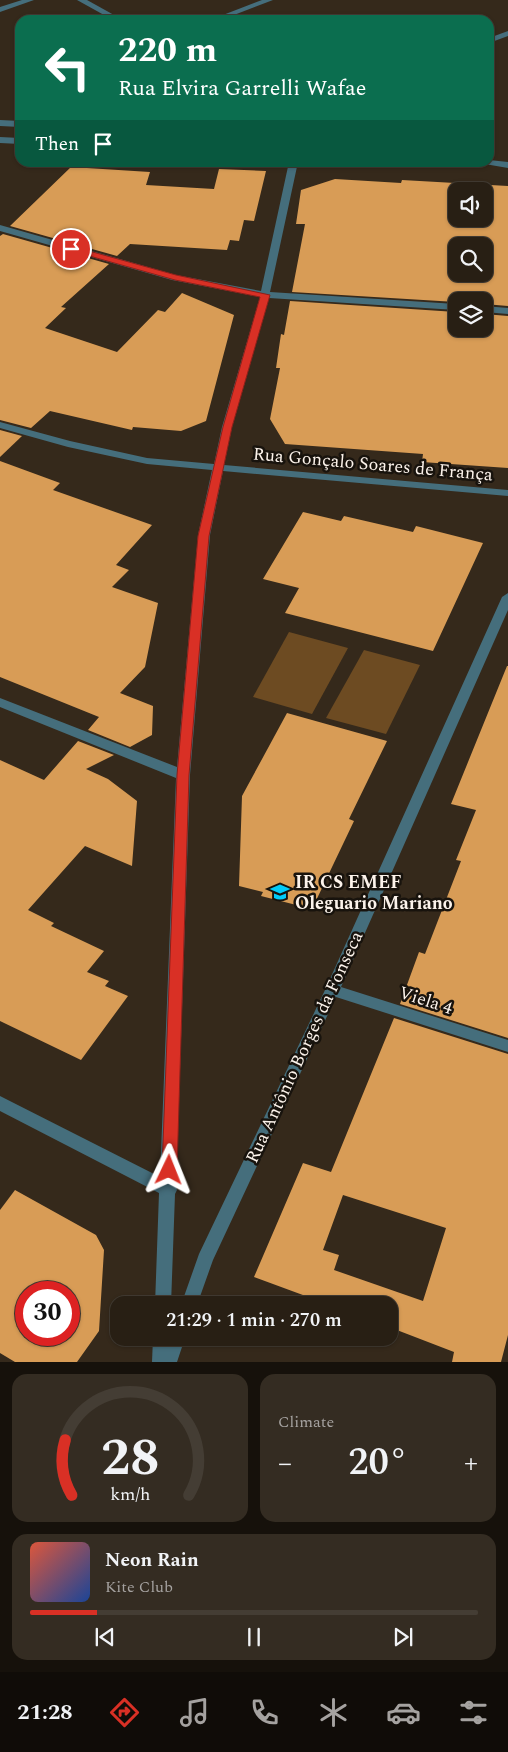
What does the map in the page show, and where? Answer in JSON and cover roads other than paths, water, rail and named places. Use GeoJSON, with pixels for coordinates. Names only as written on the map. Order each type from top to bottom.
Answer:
{"type":"FeatureCollection","features":[{"type":"Feature","properties":{"kind":"street"},"geometry":{"type":"LineString","coordinates":[[0,10],[30,0]]}},
{"type":"Feature","properties":{"kind":"street"},"geometry":{"type":"LineString","coordinates":[[81,0],[110,15]]}},
{"type":"Feature","properties":{"kind":"street"},"geometry":{"type":"LineString","coordinates":[[228,15],[269,0]]}},
{"type":"Feature","properties":{"kind":"street"},"geometry":{"type":"LineString","coordinates":[[494,39],[508,33]]}},
{"type":"Feature","properties":{"kind":"street"},"geometry":{"type":"LineString","coordinates":[[0,123],[15,124]]}},
{"type":"Feature","properties":{"kind":"street"},"geometry":{"type":"LineString","coordinates":[[0,140],[15,141]]}},
{"type":"Feature","properties":{"kind":"street"},"geometry":{"type":"LineString","coordinates":[[494,164],[508,165]]}},
{"type":"Feature","properties":{"kind":"street"},"geometry":{"type":"LineString","coordinates":[[163,1296],[169,1190],[183,775],[204,536],[227,427],[265,295],[293,167]]}},
{"type":"Feature","properties":{"kind":"street"},"geometry":{"type":"LineString","coordinates":[[0,228],[175,278],[265,295],[448,306]]}},
{"type":"Feature","properties":{"kind":"street"},"geometry":{"type":"LineString","coordinates":[[493,310],[508,311]]}},
{"type":"Feature","properties":{"kind":"street","name":"Rua Gonçalo Soares de França"},"geometry":{"type":"LineString","coordinates":[[0,425],[68,444],[147,462],[508,493]]}},
{"type":"Feature","properties":{"kind":"street","name":"Rua Antônio Borges da Fonseca"},"geometry":{"type":"LineString","coordinates":[[191,1296],[205,1259],[332,990],[508,597]]}},
{"type":"Feature","properties":{"kind":"street"},"geometry":{"type":"LineString","coordinates":[[0,702],[183,775]]}},
{"type":"Feature","properties":{"kind":"street","name":"Viela 4"},"geometry":{"type":"LineString","coordinates":[[332,990],[508,1046]]}},
{"type":"Feature","properties":{"kind":"street"},"geometry":{"type":"LineString","coordinates":[[0,1103],[169,1190]]}},
{"type":"Feature","properties":{"kind":"street"},"geometry":{"type":"LineString","coordinates":[[161,1362],[162,1346]]}},
{"type":"Feature","properties":{"kind":"street"},"geometry":{"type":"LineString","coordinates":[[168,1362],[174,1346]]}},
{"type":"Feature","properties":{"kind":"place","name":"IR CS EMEF Oleguario Mariano"},"geometry":{"type":"Point","coordinates":[280,892]}}]}
